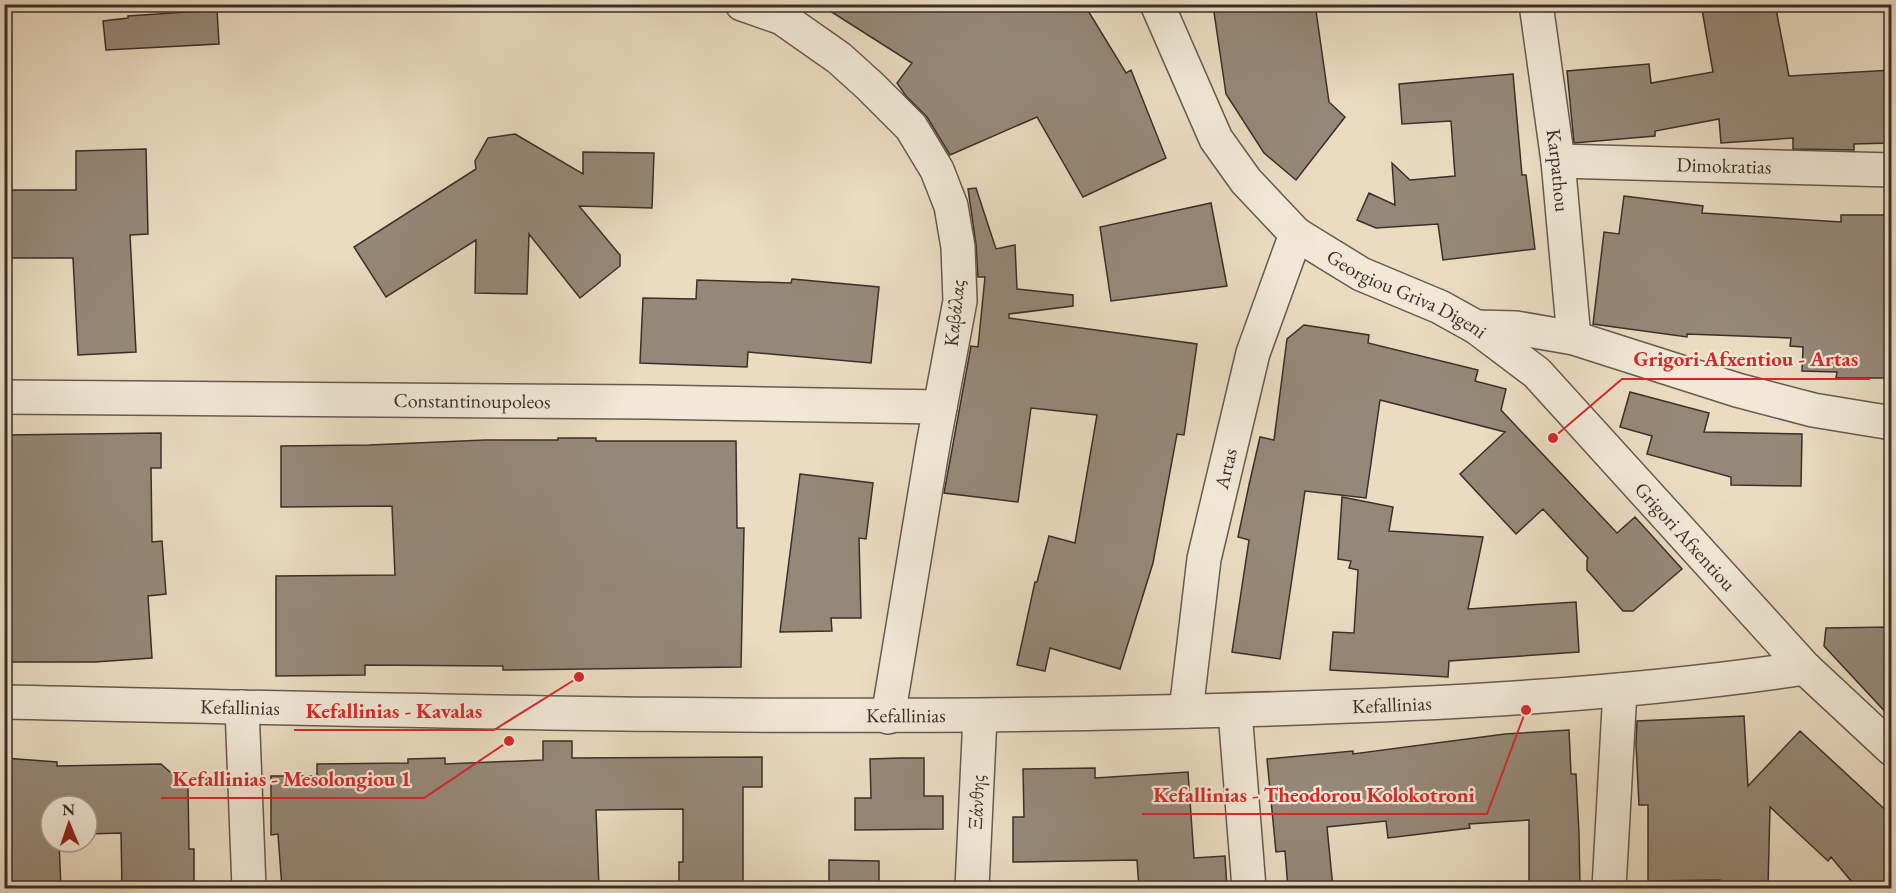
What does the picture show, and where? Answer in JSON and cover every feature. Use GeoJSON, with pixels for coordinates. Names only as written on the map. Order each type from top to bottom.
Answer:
{"type":"FeatureCollection","features":[{"type":"Feature","properties":{"kind":"street","name":"Καβάλας"},"geometry":{"type":"LineString","coordinates":[[741,4],[782,11],[870,86],[911,127],[937,170],[951,206],[958,248],[960,301],[888,717]]}},
{"type":"Feature","properties":{"kind":"street","name":"Georgiou Griva Digeni"},"geometry":{"type":"LineString","coordinates":[[1157,4],[1216,139],[1246,181],[1296,234],[1361,274],[1440,307],[1476,327],[1516,328],[1574,338],[1737,390],[1813,410],[1892,423]]}},
{"type":"Feature","properties":{"kind":"street","name":"Karpathou"},"geometry":{"type":"LineString","coordinates":[[1536,4],[1558,161],[1574,338]]}},
{"type":"Feature","properties":{"kind":"street","name":"Dimokratias"},"geometry":{"type":"LineString","coordinates":[[1558,161],[1892,170]]}},
{"type":"Feature","properties":{"kind":"street","name":"Artas"},"geometry":{"type":"LineString","coordinates":[[1186,711],[1204,559],[1209,537],[1253,353],[1296,234]]}},
{"type":"Feature","properties":{"kind":"street","name":"Grigori Afxentiou"},"geometry":{"type":"LineString","coordinates":[[1476,327],[1537,373],[1805,668],[1892,749]]}},
{"type":"Feature","properties":{"kind":"street","name":"Constantinoupoleos"},"geometry":{"type":"LineString","coordinates":[[4,397],[940,407]]}},
{"type":"Feature","properties":{"kind":"street","name":"Kefallinias"},"geometry":{"type":"LineString","coordinates":[[4,702],[487,713],[980,716],[1235,711],[1620,690],[1805,668]]}},
{"type":"Feature","properties":{"kind":"street"},"geometry":{"type":"LineString","coordinates":[[1609,888],[1620,690]]}},
{"type":"Feature","properties":{"kind":"street"},"geometry":{"type":"LineString","coordinates":[[242,707],[249,888]]}},
{"type":"Feature","properties":{"kind":"street"},"geometry":{"type":"LineString","coordinates":[[1235,711],[1249,888]]}},
{"type":"Feature","properties":{"kind":"street","name":"Ξάνθης"},"geometry":{"type":"LineString","coordinates":[[972,888],[980,716]]}},
{"type":"Feature","properties":{"kind":"building"},"geometry":{"type":"Polygon","coordinates":[[[819,4],[1084,4],[1126,73],[1131,70],[1166,158],[1083,197],[1037,117],[950,155],[927,117],[906,96],[897,83],[912,63],[819,4]]]}},
{"type":"Feature","properties":{"kind":"building"},"geometry":{"type":"Polygon","coordinates":[[[1262,4],[1315,4],[1329,102],[1345,117],[1296,180],[1264,153],[1226,94],[1214,12],[1262,4]]]}},
{"type":"Feature","properties":{"kind":"building"},"geometry":{"type":"Polygon","coordinates":[[[1701,4],[1775,4],[1789,76],[1892,70],[1892,143],[1854,144],[1854,150],[1793,149],[1793,138],[1721,143],[1719,119],[1655,131],[1655,136],[1574,143],[1567,71],[1649,64],[1651,83],[1713,72],[1701,4]]]}},
{"type":"Feature","properties":{"kind":"building"},"geometry":{"type":"Polygon","coordinates":[[[217,10],[219,44],[106,50],[103,21],[128,18],[128,16],[217,10]]]}},
{"type":"Feature","properties":{"kind":"building"},"geometry":{"type":"Polygon","coordinates":[[[1513,74],[1522,175],[1526,175],[1535,249],[1443,260],[1438,224],[1376,228],[1357,220],[1369,193],[1395,205],[1392,163],[1410,180],[1455,176],[1451,121],[1402,124],[1399,84],[1513,74]]]}},
{"type":"Feature","properties":{"kind":"building"},"geometry":{"type":"Polygon","coordinates":[[[515,134],[583,174],[583,152],[654,153],[652,208],[579,206],[620,255],[620,266],[580,298],[529,234],[527,294],[475,293],[476,240],[386,297],[354,247],[476,169],[475,161],[488,138],[515,134]]]}},
{"type":"Feature","properties":{"kind":"building"},"geometry":{"type":"Polygon","coordinates":[[[146,149],[148,234],[130,235],[136,352],[78,355],[73,258],[4,258],[4,190],[76,190],[76,151],[146,149]]]}},
{"type":"Feature","properties":{"kind":"building"},"geometry":{"type":"Polygon","coordinates":[[[976,188],[996,249],[1015,245],[1017,289],[1073,295],[1073,306],[1009,314],[1009,318],[1197,344],[1184,435],[1177,434],[1153,563],[1120,669],[1050,648],[1045,671],[1017,665],[1035,582],[1037,582],[1049,536],[1075,543],[1097,415],[1031,408],[1018,502],[944,493],[971,346],[978,347],[985,277],[978,277],[968,189],[976,188]]]}},
{"type":"Feature","properties":{"kind":"building"},"geometry":{"type":"Polygon","coordinates":[[[1624,196],[1703,206],[1702,213],[1841,222],[1841,215],[1892,215],[1892,378],[1836,378],[1837,372],[1802,371],[1803,347],[1790,346],[1791,338],[1687,334],[1687,337],[1593,324],[1604,232],[1619,234],[1624,196]]]}},
{"type":"Feature","properties":{"kind":"building"},"geometry":{"type":"Polygon","coordinates":[[[1211,203],[1227,286],[1111,301],[1100,227],[1211,203]]]}},
{"type":"Feature","properties":{"kind":"building"},"geometry":{"type":"Polygon","coordinates":[[[792,279],[879,287],[871,363],[748,352],[747,367],[640,363],[643,298],[696,299],[697,280],[791,283],[792,279]]]}},
{"type":"Feature","properties":{"kind":"building"},"geometry":{"type":"Polygon","coordinates":[[[1304,325],[1369,335],[1368,343],[1478,370],[1475,381],[1506,389],[1501,410],[1617,533],[1635,517],[1682,569],[1633,611],[1623,611],[1587,570],[1588,558],[1543,509],[1516,534],[1460,474],[1505,432],[1380,400],[1366,498],[1305,491],[1280,659],[1232,652],[1249,540],[1238,537],[1249,485],[1260,437],[1274,440],[1287,339],[1304,325]]]}},
{"type":"Feature","properties":{"kind":"building"},"geometry":{"type":"Polygon","coordinates":[[[1630,392],[1709,413],[1704,432],[1802,434],[1801,486],[1731,485],[1731,477],[1647,454],[1652,436],[1620,427],[1630,392]]]}},
{"type":"Feature","properties":{"kind":"building"},"geometry":{"type":"Polygon","coordinates":[[[161,433],[161,468],[151,468],[152,542],[162,541],[166,594],[148,596],[152,658],[95,662],[4,662],[4,531],[7,531],[4,435],[161,433]]]}},
{"type":"Feature","properties":{"kind":"building"},"geometry":{"type":"Polygon","coordinates":[[[558,438],[596,438],[596,441],[736,441],[737,528],[744,528],[741,667],[503,670],[503,666],[365,665],[365,675],[276,676],[276,576],[395,575],[392,506],[281,507],[281,446],[558,440],[558,438]]]}},
{"type":"Feature","properties":{"kind":"building"},"geometry":{"type":"Polygon","coordinates":[[[800,474],[873,483],[866,539],[859,538],[861,618],[831,618],[832,631],[780,632],[800,474]]]}},
{"type":"Feature","properties":{"kind":"building"},"geometry":{"type":"Polygon","coordinates":[[[1342,497],[1393,507],[1389,531],[1483,537],[1468,609],[1576,602],[1579,652],[1449,661],[1448,677],[1330,670],[1333,632],[1354,633],[1358,570],[1349,568],[1351,561],[1338,559],[1342,497]]]}},
{"type":"Feature","properties":{"kind":"building"},"geometry":{"type":"Polygon","coordinates":[[[1892,627],[1892,719],[1824,646],[1826,628],[1892,627]]]}},
{"type":"Feature","properties":{"kind":"building"},"geometry":{"type":"Polygon","coordinates":[[[1744,716],[1748,786],[1800,731],[1892,816],[1892,888],[1857,888],[1831,857],[1828,861],[1770,807],[1768,888],[1720,888],[1720,880],[1648,881],[1648,805],[1639,805],[1637,721],[1744,716]]]}},
{"type":"Feature","properties":{"kind":"building"},"geometry":{"type":"Polygon","coordinates":[[[1569,730],[1571,774],[1576,774],[1580,888],[1529,888],[1529,820],[1469,824],[1470,828],[1388,838],[1386,821],[1327,827],[1333,888],[1288,888],[1285,851],[1276,852],[1267,759],[1353,751],[1353,754],[1505,734],[1569,730]]]}},
{"type":"Feature","properties":{"kind":"building"},"geometry":{"type":"Polygon","coordinates":[[[543,741],[572,741],[572,758],[762,757],[762,787],[743,787],[743,888],[679,888],[679,862],[683,862],[683,809],[596,810],[599,888],[282,888],[278,834],[271,835],[271,776],[317,776],[317,764],[408,763],[408,759],[445,758],[445,764],[543,760],[543,741]]]}},
{"type":"Feature","properties":{"kind":"building"},"geometry":{"type":"Polygon","coordinates":[[[4,758],[57,762],[57,766],[161,764],[188,788],[189,849],[194,849],[194,888],[122,888],[121,833],[99,834],[99,794],[39,794],[39,854],[60,854],[61,888],[4,888],[4,758]]]}},
{"type":"Feature","properties":{"kind":"building"},"geometry":{"type":"Polygon","coordinates":[[[924,758],[924,796],[943,796],[943,829],[855,830],[855,798],[871,798],[870,759],[924,758]]]}},
{"type":"Feature","properties":{"kind":"building"},"geometry":{"type":"Polygon","coordinates":[[[1095,768],[1095,778],[1188,772],[1194,858],[1225,856],[1227,888],[1139,888],[1137,860],[1013,862],[1013,817],[1024,817],[1023,769],[1095,768]]]}},
{"type":"Feature","properties":{"kind":"building"},"geometry":{"type":"Polygon","coordinates":[[[829,860],[879,861],[879,888],[829,888],[829,860]]]}},
{"type":"Feature","properties":{"kind":"place","name":"Grigori Afxentiou - Artas"},"geometry":{"type":"Point","coordinates":[1553,438]}},
{"type":"Feature","properties":{"kind":"place","name":"Kefallinias - Kavalas"},"geometry":{"type":"Point","coordinates":[579,677]}},
{"type":"Feature","properties":{"kind":"place","name":"Kefallinias - Theodorou Kolokotroni"},"geometry":{"type":"Point","coordinates":[1526,710]}},
{"type":"Feature","properties":{"kind":"place","name":"Kefallinias - Mesolongiou 1"},"geometry":{"type":"Point","coordinates":[509,741]}}]}
